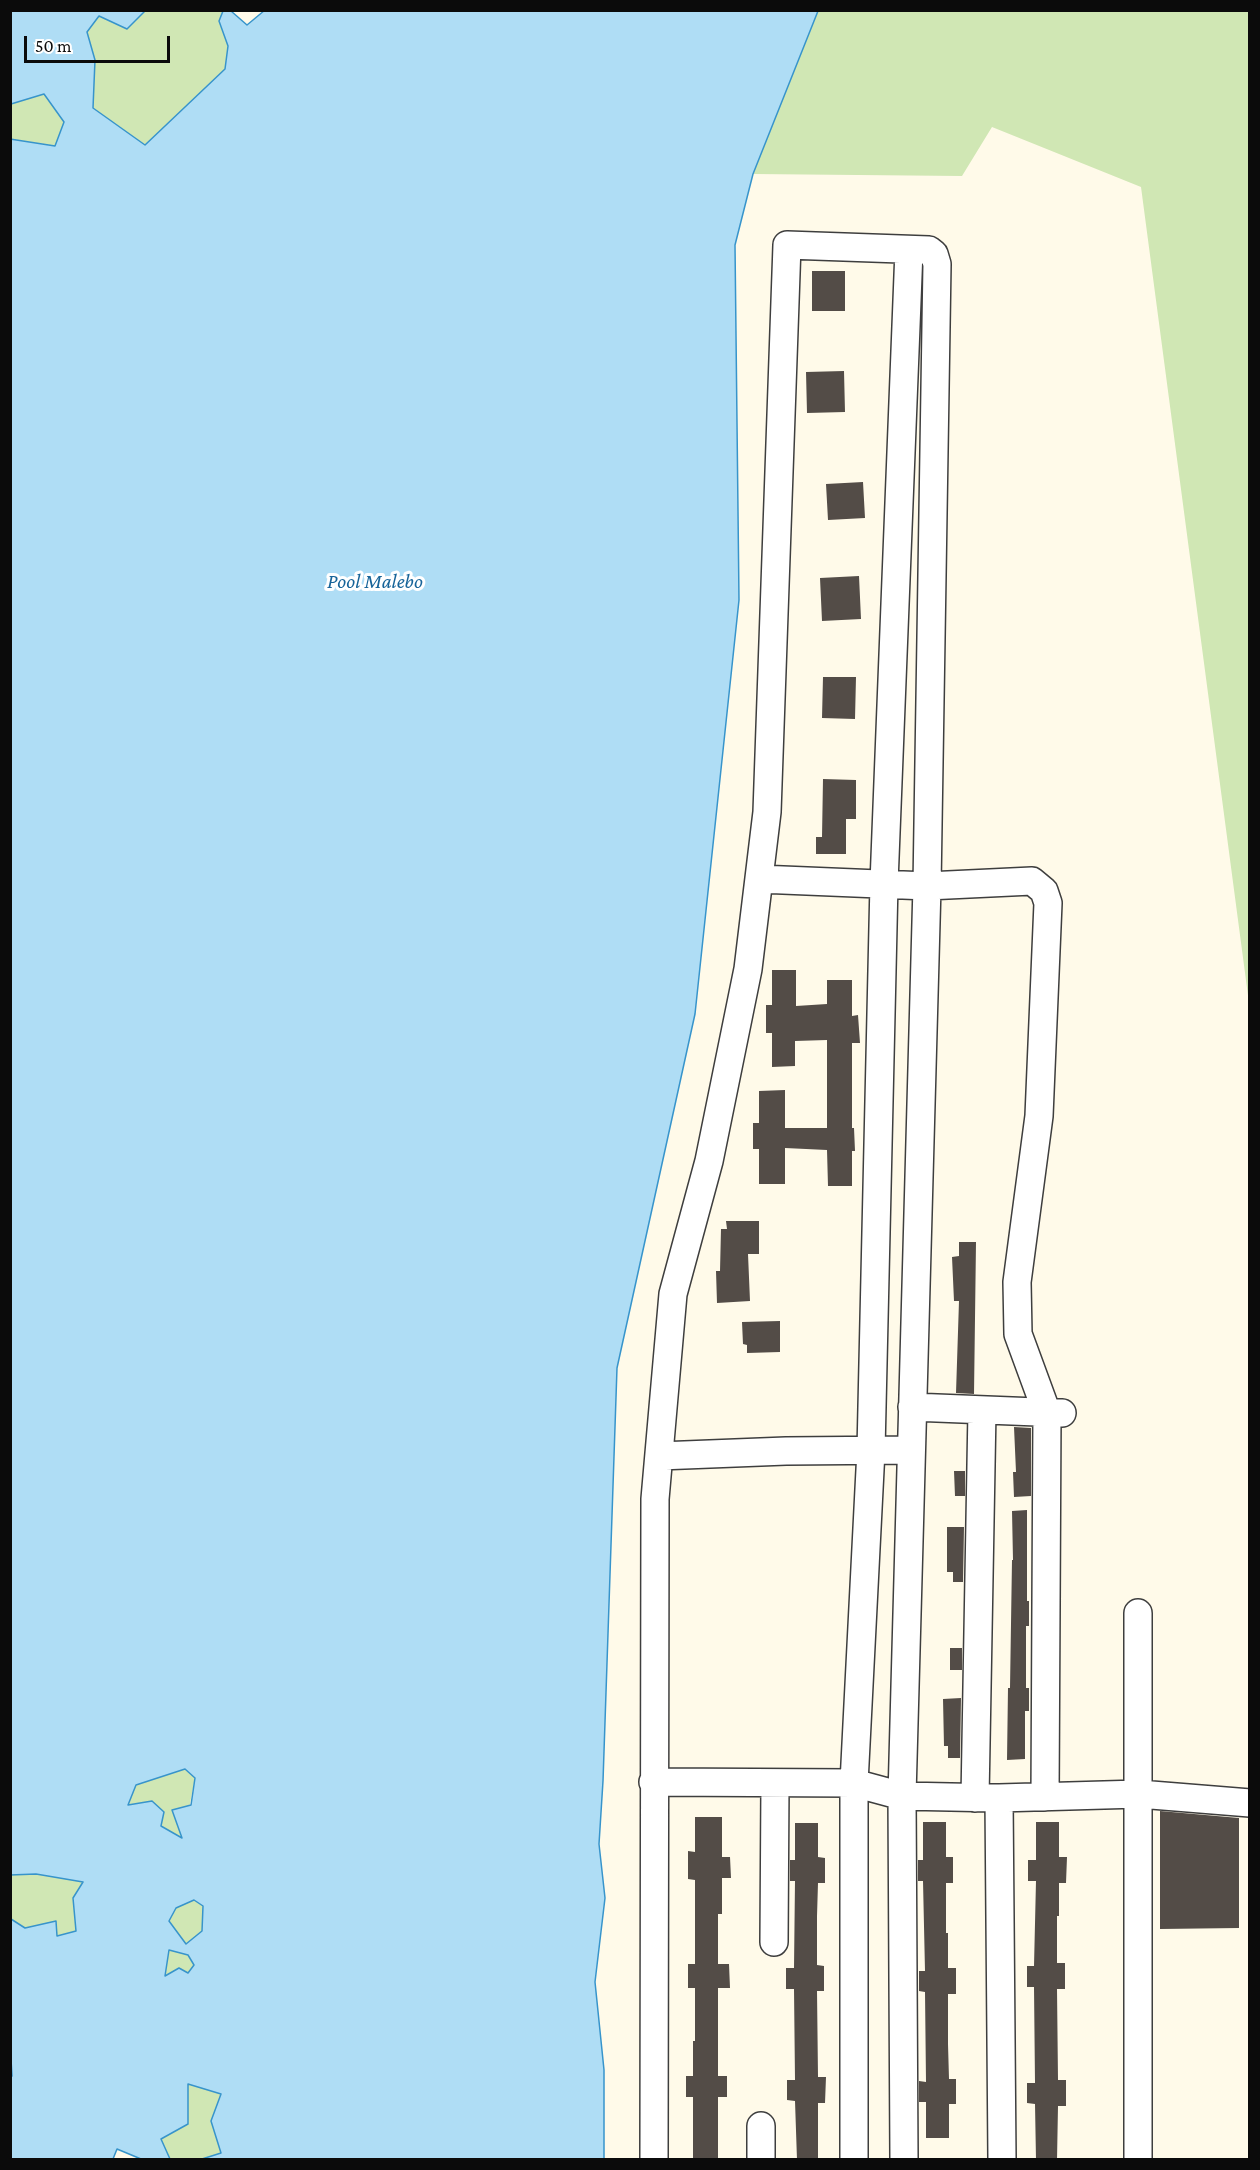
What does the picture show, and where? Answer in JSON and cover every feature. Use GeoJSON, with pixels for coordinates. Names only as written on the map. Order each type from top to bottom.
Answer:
{"type":"FeatureCollection","features":[{"type":"Feature","properties":{"kind":"street"},"geometry":{"type":"LineString","coordinates":[[654,2160],[655,1499],[673,1294],[709,1161],[746,980],[767,812],[786,244],[929,250],[934,254],[937,264],[927,886],[902,1796],[904,2160]]}},
{"type":"Feature","properties":{"kind":"street"},"geometry":{"type":"LineString","coordinates":[[854,2160],[855,1783],[871,1450],[884,883],[909,250]]}},
{"type":"Feature","properties":{"kind":"street"},"geometry":{"type":"LineString","coordinates":[[759,879],[927,886],[1032,881],[1044,891],[1048,903],[1039,1116],[1017,1282],[1018,1334],[1054,1413],[1045,1797]]}},
{"type":"Feature","properties":{"kind":"street"},"geometry":{"type":"LineString","coordinates":[[912,1407],[1054,1413]]}},
{"type":"Feature","properties":{"kind":"street"},"geometry":{"type":"LineString","coordinates":[[982,1410],[987,1798],[1002,2160]]}},
{"type":"Feature","properties":{"kind":"street"},"geometry":{"type":"LineString","coordinates":[[659,1456],[786,1451],[910,1450]]}},
{"type":"Feature","properties":{"kind":"street"},"geometry":{"type":"LineString","coordinates":[[1138,1613],[1138,2160]]}},
{"type":"Feature","properties":{"kind":"street"},"geometry":{"type":"LineString","coordinates":[[653,1782],[855,1783],[902,1796],[987,1798],[1139,1794],[1250,1803]]}},
{"type":"Feature","properties":{"kind":"street"},"geometry":{"type":"LineString","coordinates":[[774,1942],[775,1783]]}},
{"type":"Feature","properties":{"kind":"street"},"geometry":{"type":"LineString","coordinates":[[761,2126],[761,2160]]}},
{"type":"Feature","properties":{"kind":"green space"},"geometry":{"type":"Polygon","coordinates":[[[145,11],[223,11],[219,21],[228,46],[225,69],[145,145],[93,108],[95,60],[87,32],[99,15],[127,29],[145,11]]]}},
{"type":"Feature","properties":{"kind":"green space"},"geometry":{"type":"Polygon","coordinates":[[[818,11],[1249,11],[1249,1003],[1141,187],[992,127],[962,176],[753,174],[818,11]]]}},
{"type":"Feature","properties":{"kind":"green space"},"geometry":{"type":"Polygon","coordinates":[[[44,94],[64,122],[56,146],[11,139],[10,104],[44,94]]]}},
{"type":"Feature","properties":{"kind":"green space"},"geometry":{"type":"Polygon","coordinates":[[[185,1769],[195,1778],[183,1839],[127,1805],[136,1785],[185,1769]]]}},
{"type":"Feature","properties":{"kind":"green space"},"geometry":{"type":"Polygon","coordinates":[[[36,1874],[83,1882],[73,1898],[76,1931],[56,1936],[56,1921],[25,1928],[11,1919],[11,1875],[36,1874]]]}},
{"type":"Feature","properties":{"kind":"green space"},"geometry":{"type":"Polygon","coordinates":[[[194,1900],[203,1906],[202,1931],[186,1945],[169,1921],[176,1908],[194,1900]]]}},
{"type":"Feature","properties":{"kind":"green space"},"geometry":{"type":"Polygon","coordinates":[[[169,1950],[188,1955],[194,1965],[188,1973],[165,1977],[169,1950]]]}},
{"type":"Feature","properties":{"kind":"green space"},"geometry":{"type":"Polygon","coordinates":[[[188,2084],[222,2094],[211,2121],[221,2153],[202,2159],[170,2159],[160,2139],[188,2123],[188,2084]]]}},
{"type":"Feature","properties":{"kind":"water","name":"Pool Malebo"},"geometry":{"type":"Polygon","coordinates":[[[265,10],[818,11],[753,174],[735,245],[739,600],[695,1014],[617,1368],[599,1844],[605,1898],[595,1982],[604,2070],[604,2159],[202,2159],[221,2153],[211,2121],[221,2094],[188,2084],[188,2124],[161,2139],[170,2159],[141,2159],[117,2149],[113,2159],[11,2159],[11,1919],[25,1928],[56,1921],[57,1936],[76,1931],[73,1898],[83,1882],[36,1874],[10,1875],[10,139],[55,146],[64,122],[44,94],[11,104],[11,11],[145,11],[127,29],[99,16],[87,32],[95,60],[93,108],[145,145],[225,69],[228,46],[219,21],[223,11],[231,11],[247,25],[265,10]],[[185,1769],[136,1785],[128,1805],[152,1801],[164,1812],[161,1826],[182,1838],[172,1810],[191,1805],[195,1778],[185,1769]],[[194,1900],[176,1908],[169,1921],[186,1944],[202,1931],[203,1906],[194,1900]],[[169,1950],[165,1976],[179,1968],[188,1973],[194,1965],[188,1955],[169,1950]]]}},
{"type":"Feature","properties":{"kind":"building"},"geometry":{"type":"Polygon","coordinates":[[[812,271],[845,271],[845,311],[812,311],[812,271]]]}},
{"type":"Feature","properties":{"kind":"building"},"geometry":{"type":"Polygon","coordinates":[[[844,371],[845,412],[807,413],[806,372],[844,371]]]}},
{"type":"Feature","properties":{"kind":"building"},"geometry":{"type":"Polygon","coordinates":[[[863,482],[865,518],[828,520],[826,484],[863,482]]]}},
{"type":"Feature","properties":{"kind":"building"},"geometry":{"type":"Polygon","coordinates":[[[859,576],[861,619],[822,621],[820,578],[859,576]]]}},
{"type":"Feature","properties":{"kind":"building"},"geometry":{"type":"Polygon","coordinates":[[[823,677],[856,677],[855,719],[822,718],[823,677]]]}},
{"type":"Feature","properties":{"kind":"building"},"geometry":{"type":"Polygon","coordinates":[[[823,779],[856,780],[856,819],[846,819],[846,854],[816,854],[816,837],[822,837],[823,779]]]}},
{"type":"Feature","properties":{"kind":"building"},"geometry":{"type":"Polygon","coordinates":[[[772,970],[796,970],[796,1006],[827,1004],[827,980],[852,980],[852,1016],[858,1015],[860,1043],[852,1043],[852,1128],[854,1128],[855,1151],[852,1151],[852,1186],[828,1186],[827,1150],[785,1148],[785,1184],[759,1184],[759,1149],[753,1149],[753,1123],[759,1123],[759,1091],[785,1090],[785,1128],[827,1128],[827,1040],[795,1041],[795,1066],[772,1067],[772,1033],[766,1033],[766,1005],[772,1005],[772,970]]]}},
{"type":"Feature","properties":{"kind":"building"},"geometry":{"type":"Polygon","coordinates":[[[726,1221],[759,1221],[759,1254],[748,1254],[750,1301],[717,1303],[716,1271],[720,1271],[721,1229],[727,1229],[726,1221]]]}},
{"type":"Feature","properties":{"kind":"building"},"geometry":{"type":"Polygon","coordinates":[[[959,1242],[976,1242],[974,1394],[956,1393],[959,1301],[954,1301],[952,1257],[959,1256],[959,1242]]]}},
{"type":"Feature","properties":{"kind":"building"},"geometry":{"type":"Polygon","coordinates":[[[780,1321],[780,1352],[747,1353],[747,1345],[743,1344],[742,1322],[780,1321]]]}},
{"type":"Feature","properties":{"kind":"building"},"geometry":{"type":"Polygon","coordinates":[[[1014,1427],[1031,1428],[1031,1496],[1014,1497],[1013,1472],[1016,1472],[1014,1427]]]}},
{"type":"Feature","properties":{"kind":"building"},"geometry":{"type":"Polygon","coordinates":[[[954,1471],[965,1471],[965,1496],[955,1496],[954,1471]]]}},
{"type":"Feature","properties":{"kind":"building"},"geometry":{"type":"Polygon","coordinates":[[[1027,1510],[1029,1626],[1026,1626],[1026,1688],[1029,1688],[1029,1711],[1025,1711],[1025,1759],[1007,1760],[1013,1560],[1012,1511],[1027,1510]]]}},
{"type":"Feature","properties":{"kind":"building"},"geometry":{"type":"Polygon","coordinates":[[[947,1527],[964,1527],[963,1582],[953,1582],[953,1572],[947,1572],[947,1527]]]}},
{"type":"Feature","properties":{"kind":"building"},"geometry":{"type":"Polygon","coordinates":[[[950,1648],[962,1648],[962,1670],[950,1670],[950,1648]]]}},
{"type":"Feature","properties":{"kind":"building"},"geometry":{"type":"Polygon","coordinates":[[[961,1698],[960,1758],[948,1758],[948,1746],[944,1746],[943,1699],[961,1698]]]}},
{"type":"Feature","properties":{"kind":"building"},"geometry":{"type":"Polygon","coordinates":[[[1160,1811],[1239,1818],[1239,1928],[1160,1929],[1160,1811]]]}},
{"type":"Feature","properties":{"kind":"building"},"geometry":{"type":"Polygon","coordinates":[[[695,1817],[722,1817],[722,1857],[730,1857],[731,1878],[722,1878],[722,1914],[718,1914],[718,1964],[729,1964],[730,1988],[718,1988],[718,2076],[727,2076],[727,2097],[718,2097],[718,2160],[693,2160],[693,2097],[686,2097],[686,2076],[693,2076],[693,2041],[695,2041],[695,1988],[688,1988],[688,1964],[695,1964],[695,1880],[688,1879],[688,1851],[695,1852],[695,1817]]]}},
{"type":"Feature","properties":{"kind":"building"},"geometry":{"type":"Polygon","coordinates":[[[923,1822],[946,1822],[946,1857],[953,1857],[953,1883],[946,1883],[948,1968],[956,1968],[956,1994],[948,1994],[949,2079],[956,2079],[956,2104],[949,2104],[949,2138],[926,2138],[926,2102],[919,2102],[919,2081],[926,2082],[925,1992],[919,1991],[919,1971],[925,1971],[923,1881],[918,1881],[918,1860],[923,1860],[923,1822]]]}},
{"type":"Feature","properties":{"kind":"building"},"geometry":{"type":"Polygon","coordinates":[[[1036,1822],[1059,1822],[1059,1857],[1067,1857],[1066,1883],[1059,1883],[1059,1916],[1057,1916],[1057,1963],[1065,1963],[1065,1989],[1057,1989],[1058,2080],[1066,2080],[1066,2106],[1058,2106],[1057,2160],[1036,2160],[1035,2104],[1027,2103],[1027,2083],[1035,2083],[1034,1987],[1027,1987],[1027,1966],[1034,1966],[1036,1881],[1028,1881],[1028,1860],[1036,1860],[1036,1822]]]}},
{"type":"Feature","properties":{"kind":"building"},"geometry":{"type":"Polygon","coordinates":[[[795,1823],[818,1823],[818,1857],[825,1858],[825,1883],[818,1883],[817,1916],[817,1965],[824,1966],[824,1991],[817,1991],[818,2077],[826,2077],[825,2103],[818,2103],[818,2160],[797,2160],[795,2101],[787,2100],[787,2080],[795,2080],[794,1989],[786,1989],[786,1968],[794,1968],[795,1881],[790,1881],[790,1860],[795,1860],[795,1823]]]}}]}
